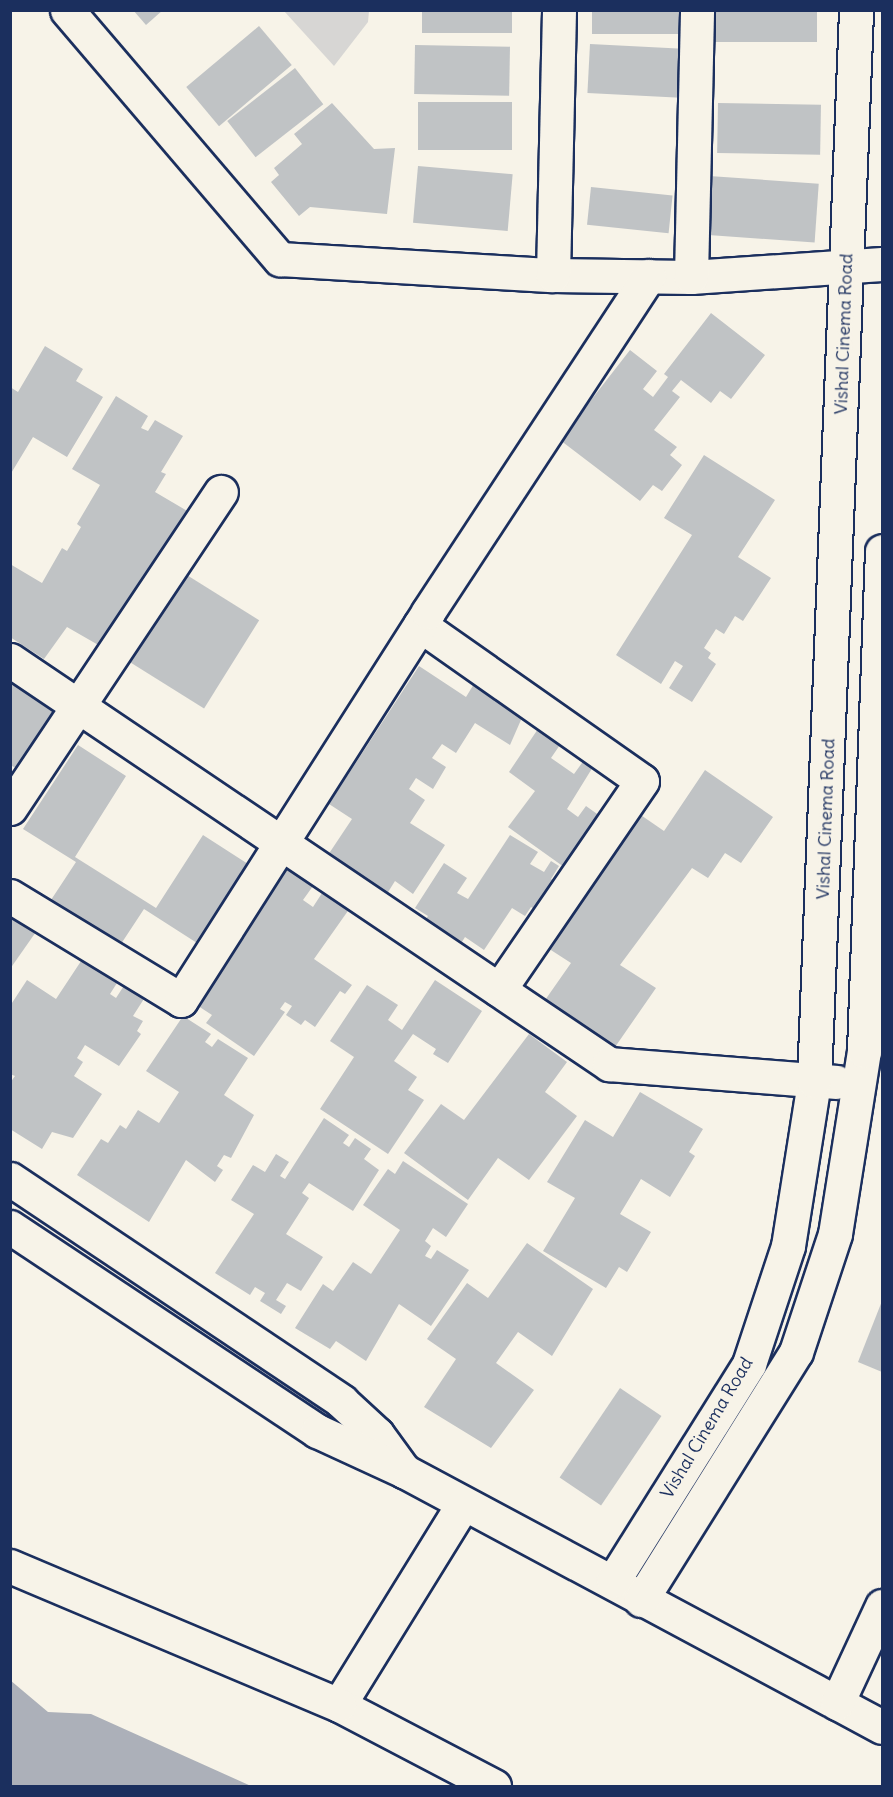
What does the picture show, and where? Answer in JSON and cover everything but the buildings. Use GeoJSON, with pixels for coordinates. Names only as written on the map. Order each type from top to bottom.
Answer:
{"type":"FeatureCollection","features":[{"type":"Feature","properties":{"kind":"street"},"geometry":{"type":"LineString","coordinates":[[67,10],[280,259],[553,275],[691,277],[882,264]]}},
{"type":"Feature","properties":{"kind":"street"},"geometry":{"type":"LineString","coordinates":[[553,275],[560,10]]}},
{"type":"Feature","properties":{"kind":"street"},"geometry":{"type":"LineString","coordinates":[[691,277],[697,10]]}},
{"type":"Feature","properties":{"kind":"street","name":"Vishal Cinema Road"},"geometry":{"type":"LineString","coordinates":[[613,1581],[749,1364],[788,1246],[814,1081],[856,10]]}},
{"type":"Feature","properties":{"kind":"street"},"geometry":{"type":"LineString","coordinates":[[10,896],[181,1000],[420,625],[649,276]]}},
{"type":"Feature","properties":{"kind":"street"},"geometry":{"type":"LineString","coordinates":[[10,808],[221,492]]}},
{"type":"Feature","properties":{"kind":"street","name":"Vishal Cinema Road"},"geometry":{"type":"LineString","coordinates":[[641,1599],[796,1352],[835,1234],[859,1084],[875,963],[882,551]]}},
{"type":"Feature","properties":{"kind":"street"},"geometry":{"type":"LineString","coordinates":[[420,625],[642,780],[499,990]]}},
{"type":"Feature","properties":{"kind":"street"},"geometry":{"type":"LineString","coordinates":[[10,660],[609,1064],[859,1084]]}},
{"type":"Feature","properties":{"kind":"street"},"geometry":{"type":"LineString","coordinates":[[10,1179],[341,1401],[377,1434],[404,1471]]}},
{"type":"Feature","properties":{"kind":"street"},"geometry":{"type":"LineString","coordinates":[[10,1227],[317,1431],[404,1471],[882,1727]]}},
{"type":"Feature","properties":{"kind":"street"},"geometry":{"type":"LineString","coordinates":[[339,1705],[463,1504]]}},
{"type":"Feature","properties":{"kind":"street"},"geometry":{"type":"LineString","coordinates":[[10,1566],[339,1705],[494,1786]]}},
{"type":"Feature","properties":{"kind":"street"},"geometry":{"type":"LineString","coordinates":[[837,1703],[882,1606]]}},
{"type":"Feature","properties":{"kind":"shaded area"},"geometry":{"type":"Polygon","coordinates":[[[284,11],[369,11],[368,22],[334,66],[284,11]]]}},
{"type":"Feature","properties":{"kind":"shaded area"},"geometry":{"type":"Polygon","coordinates":[[[10,1680],[48,1712],[91,1714],[251,1786],[11,1786],[10,1680]]]}}]}
